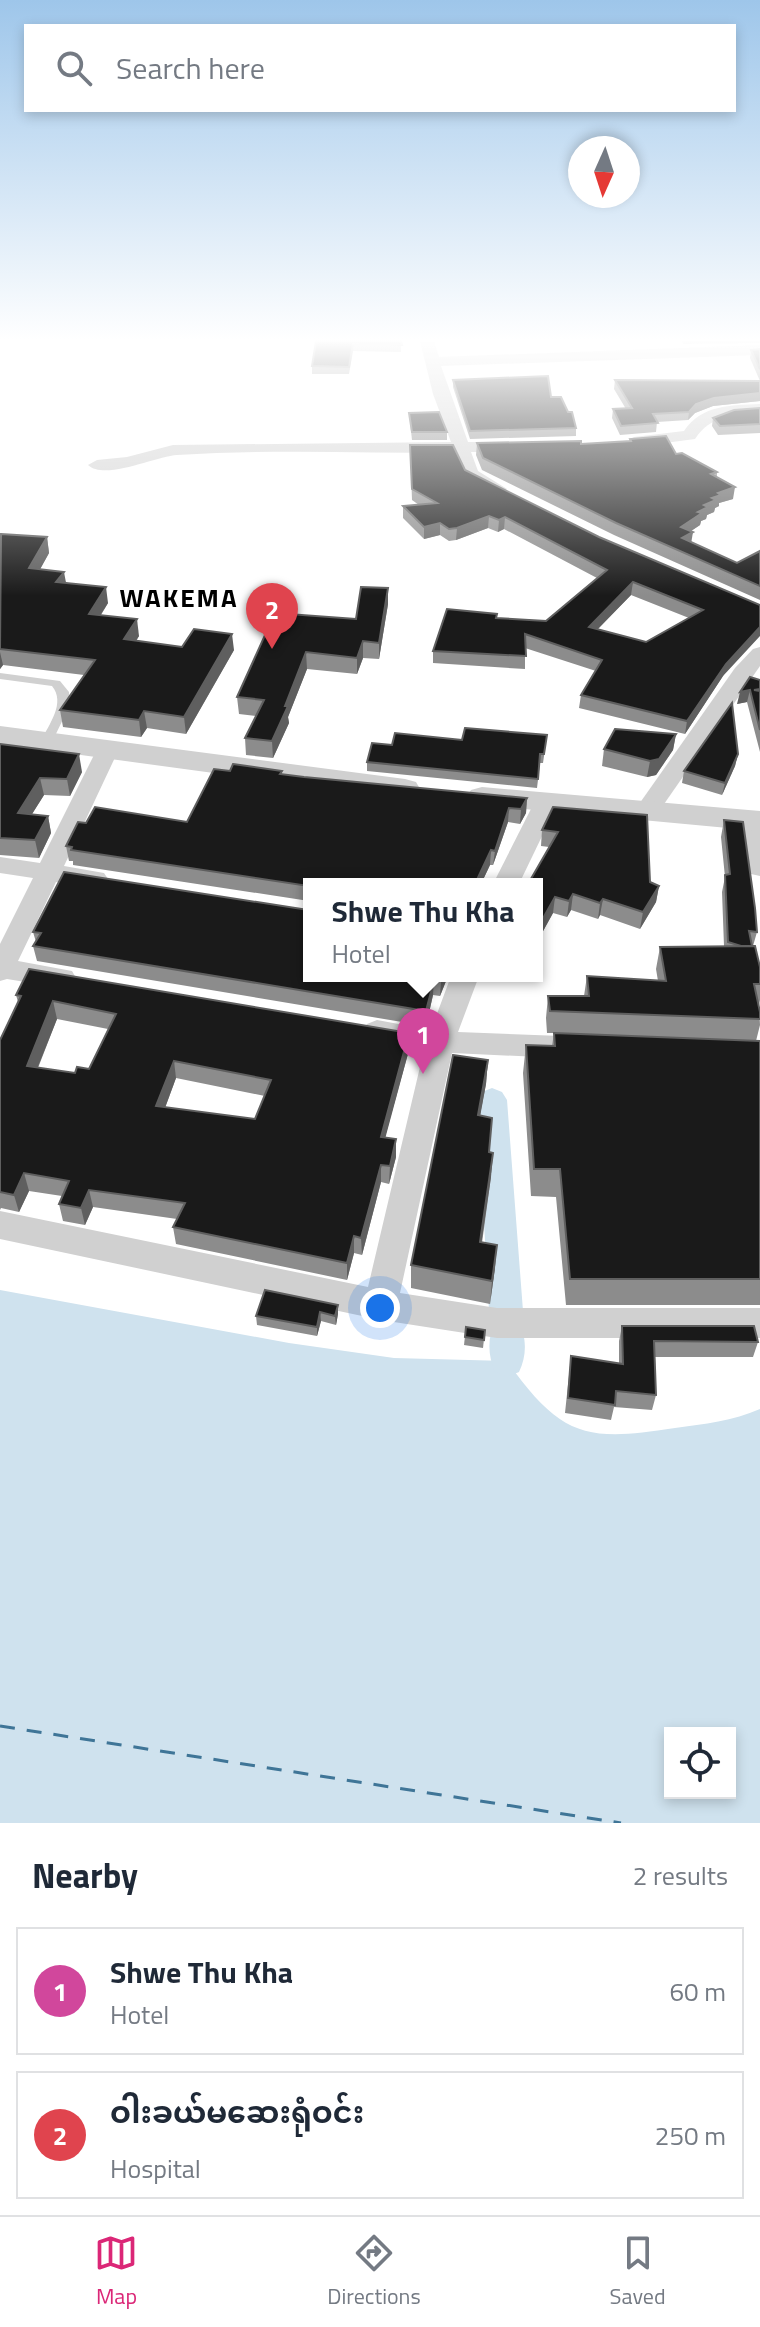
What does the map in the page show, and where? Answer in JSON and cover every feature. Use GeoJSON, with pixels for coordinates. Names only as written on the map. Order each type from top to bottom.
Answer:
{"type":"FeatureCollection","features":[{"type":"Feature","properties":{"kind":"street"},"geometry":{"type":"LineString","coordinates":[[454,426],[465,465],[472,475],[516,499]]}},
{"type":"Feature","properties":{"kind":"street"},"geometry":{"type":"LineString","coordinates":[[615,443],[689,435],[695,426]]}},
{"type":"Feature","properties":{"kind":"street"},"geometry":{"type":"LineString","coordinates":[[97,465],[128,462],[159,452],[194,449],[523,446]]}},
{"type":"Feature","properties":{"kind":"street"},"geometry":{"type":"LineString","coordinates":[[646,812],[760,653]]}},
{"type":"Feature","properties":{"kind":"street"},"geometry":{"type":"LineString","coordinates":[[0,735],[447,793],[756,821],[760,868]]}},
{"type":"Feature","properties":{"kind":"street"},"geometry":{"type":"LineString","coordinates":[[88,982],[0,969],[108,749]]}},
{"type":"Feature","properties":{"kind":"street"},"geometry":{"type":"LineString","coordinates":[[509,878],[546,803]]}},
{"type":"Feature","properties":{"kind":"street"},"geometry":{"type":"LineString","coordinates":[[0,865],[125,884]]}},
{"type":"Feature","properties":{"kind":"street"},"geometry":{"type":"LineString","coordinates":[[381,1305],[440,1042],[463,982]]}},
{"type":"Feature","properties":{"kind":"street"},"geometry":{"type":"LineString","coordinates":[[348,1026],[440,1042],[592,1048]]}},
{"type":"Feature","properties":{"kind":"street"},"geometry":{"type":"LineString","coordinates":[[0,1225],[381,1305],[497,1323],[760,1323]]}},
{"type":"Feature","properties":{"kind":"lane"},"geometry":{"type":"LineString","coordinates":[[0,676],[56,683],[63,692],[64,705],[47,741]]}},
{"type":"Feature","properties":{"kind":"water"},"geometry":{"type":"Polygon","coordinates":[[[0,1290],[289,1343],[394,1358],[507,1361],[544,1406],[560,1419],[597,1433],[644,1432],[697,1425],[760,1409],[760,1823],[0,1823],[0,1290]]]}},
{"type":"Feature","properties":{"kind":"building"},"geometry":{"type":"Polygon","coordinates":[[[411,426],[445,426],[447,432],[412,432],[411,426]]]}},
{"type":"Feature","properties":{"kind":"building"},"geometry":{"type":"Polygon","coordinates":[[[468,426],[576,428],[470,431],[468,426]]]}},
{"type":"Feature","properties":{"kind":"building"},"geometry":{"type":"Polygon","coordinates":[[[666,436],[676,454],[682,453],[717,472],[711,474],[735,487],[718,493],[721,495],[712,498],[716,500],[704,505],[708,507],[698,512],[702,513],[681,527],[693,532],[682,538],[737,563],[760,551],[760,586],[616,523],[483,458],[477,443],[581,441],[581,444],[666,436]]]}},
{"type":"Feature","properties":{"kind":"building"},"geometry":{"type":"Polygon","coordinates":[[[410,445],[453,445],[465,470],[599,537],[760,605],[760,627],[726,664],[687,721],[581,695],[602,660],[525,634],[526,656],[433,651],[447,609],[497,614],[496,618],[546,621],[607,570],[505,517],[499,520],[489,516],[449,529],[440,523],[424,527],[403,506],[437,503],[412,489],[410,445]],[[633,582],[589,627],[646,642],[703,610],[633,582]]]}},
{"type":"Feature","properties":{"kind":"building"},"geometry":{"type":"Polygon","coordinates":[[[1,534],[47,537],[29,568],[64,572],[56,582],[106,587],[89,614],[137,619],[124,639],[182,647],[194,629],[232,634],[184,717],[144,711],[139,720],[60,710],[95,660],[0,649],[1,534]]]}},
{"type":"Feature","properties":{"kind":"building"},"geometry":{"type":"Polygon","coordinates":[[[361,587],[388,588],[379,643],[363,641],[357,658],[306,652],[285,706],[288,706],[272,741],[245,738],[264,700],[237,697],[275,613],[356,619],[361,587]]]}},
{"type":"Feature","properties":{"kind":"building"},"geometry":{"type":"Polygon","coordinates":[[[750,677],[760,680],[760,689],[754,690],[760,691],[760,730],[750,690],[740,692],[750,677]]]}},
{"type":"Feature","properties":{"kind":"building"},"geometry":{"type":"Polygon","coordinates":[[[732,703],[738,754],[725,783],[684,771],[732,703]]]}},
{"type":"Feature","properties":{"kind":"building"},"geometry":{"type":"Polygon","coordinates":[[[465,728],[547,735],[544,754],[540,754],[538,779],[367,762],[372,743],[392,745],[395,733],[462,740],[465,728]]]}},
{"type":"Feature","properties":{"kind":"building"},"geometry":{"type":"Polygon","coordinates":[[[615,729],[676,734],[659,759],[650,761],[604,749],[615,729]]]}},
{"type":"Feature","properties":{"kind":"building"},"geometry":{"type":"Polygon","coordinates":[[[0,744],[79,754],[67,779],[40,778],[18,813],[48,816],[35,840],[0,838],[0,744]]]}},
{"type":"Feature","properties":{"kind":"building"},"geometry":{"type":"Polygon","coordinates":[[[233,764],[304,777],[527,798],[521,809],[509,808],[495,851],[491,850],[478,878],[303,878],[303,885],[71,850],[72,847],[66,846],[78,822],[86,823],[95,807],[187,822],[214,769],[230,771],[233,764]]]}},
{"type":"Feature","properties":{"kind":"building"},"geometry":{"type":"Polygon","coordinates":[[[553,807],[647,815],[650,882],[659,886],[643,912],[603,899],[600,903],[573,894],[569,901],[555,897],[543,918],[543,878],[531,878],[558,832],[542,830],[553,807]]]}},
{"type":"Feature","properties":{"kind":"building"},"geometry":{"type":"Polygon","coordinates":[[[724,820],[743,822],[757,932],[749,931],[752,946],[728,942],[725,875],[730,874],[724,820]]]}},
{"type":"Feature","properties":{"kind":"building"},"geometry":{"type":"Polygon","coordinates":[[[64,872],[303,909],[303,982],[433,982],[426,1011],[33,946],[41,933],[33,932],[64,872]]]}},
{"type":"Feature","properties":{"kind":"building"},"geometry":{"type":"Polygon","coordinates":[[[755,946],[760,984],[754,984],[760,1019],[550,1011],[548,996],[589,996],[587,976],[666,981],[660,947],[755,946]]]}},
{"type":"Feature","properties":{"kind":"building"},"geometry":{"type":"Polygon","coordinates":[[[29,969],[409,1033],[381,1137],[396,1139],[390,1166],[381,1165],[361,1238],[354,1236],[347,1263],[173,1227],[185,1203],[89,1190],[81,1208],[59,1204],[69,1181],[24,1173],[14,1195],[0,1192],[0,1040],[21,996],[16,995],[29,969]],[[53,1001],[27,1066],[75,1073],[77,1067],[89,1069],[116,1014],[53,1001]],[[174,1061],[156,1106],[255,1119],[271,1080],[174,1061]]]}},
{"type":"Feature","properties":{"kind":"building"},"geometry":{"type":"Polygon","coordinates":[[[554,1033],[760,1041],[760,1279],[570,1279],[560,1169],[534,1169],[526,1045],[555,1046],[554,1033]]]}},
{"type":"Feature","properties":{"kind":"building"},"geometry":{"type":"Polygon","coordinates":[[[453,1055],[488,1060],[478,1115],[492,1118],[489,1152],[493,1153],[480,1242],[497,1245],[492,1281],[411,1265],[453,1055]]]}},
{"type":"Feature","properties":{"kind":"building"},"geometry":{"type":"Polygon","coordinates":[[[265,1290],[338,1305],[335,1316],[320,1312],[317,1327],[256,1316],[265,1290]]]}},
{"type":"Feature","properties":{"kind":"building"},"geometry":{"type":"Polygon","coordinates":[[[622,1326],[754,1326],[758,1342],[654,1341],[656,1395],[616,1391],[615,1405],[568,1398],[571,1356],[623,1364],[622,1326]]]}},
{"type":"Feature","properties":{"kind":"building"},"geometry":{"type":"Polygon","coordinates":[[[466,1327],[485,1330],[484,1340],[465,1337],[466,1327]]]}},
{"type":"Feature","properties":{"kind":"waterway"},"geometry":{"type":"LineString","coordinates":[[492,1100],[506,1311]]}},
{"type":"Feature","properties":{"kind":"waterway"},"geometry":{"type":"LineString","coordinates":[[507,1332],[507,1361]]}},
{"type":"Feature","properties":{"kind":"ferry route"},"geometry":{"type":"LineString","coordinates":[[0,1726],[621,1823]]}},
{"type":"Feature","properties":{"kind":"place","name":"ဝါးခယ်မဆေးရုံဝင်း"},"geometry":{"type":"Point","coordinates":[272,649]}},
{"type":"Feature","properties":{"kind":"place","name":"Shwe Thu Kha"},"geometry":{"type":"Point","coordinates":[423,1074]}},
{"type":"Feature","properties":{"kind":"district","name":"WAKEMA"},"geometry":{"type":"Point","coordinates":[179,597]}}]}
